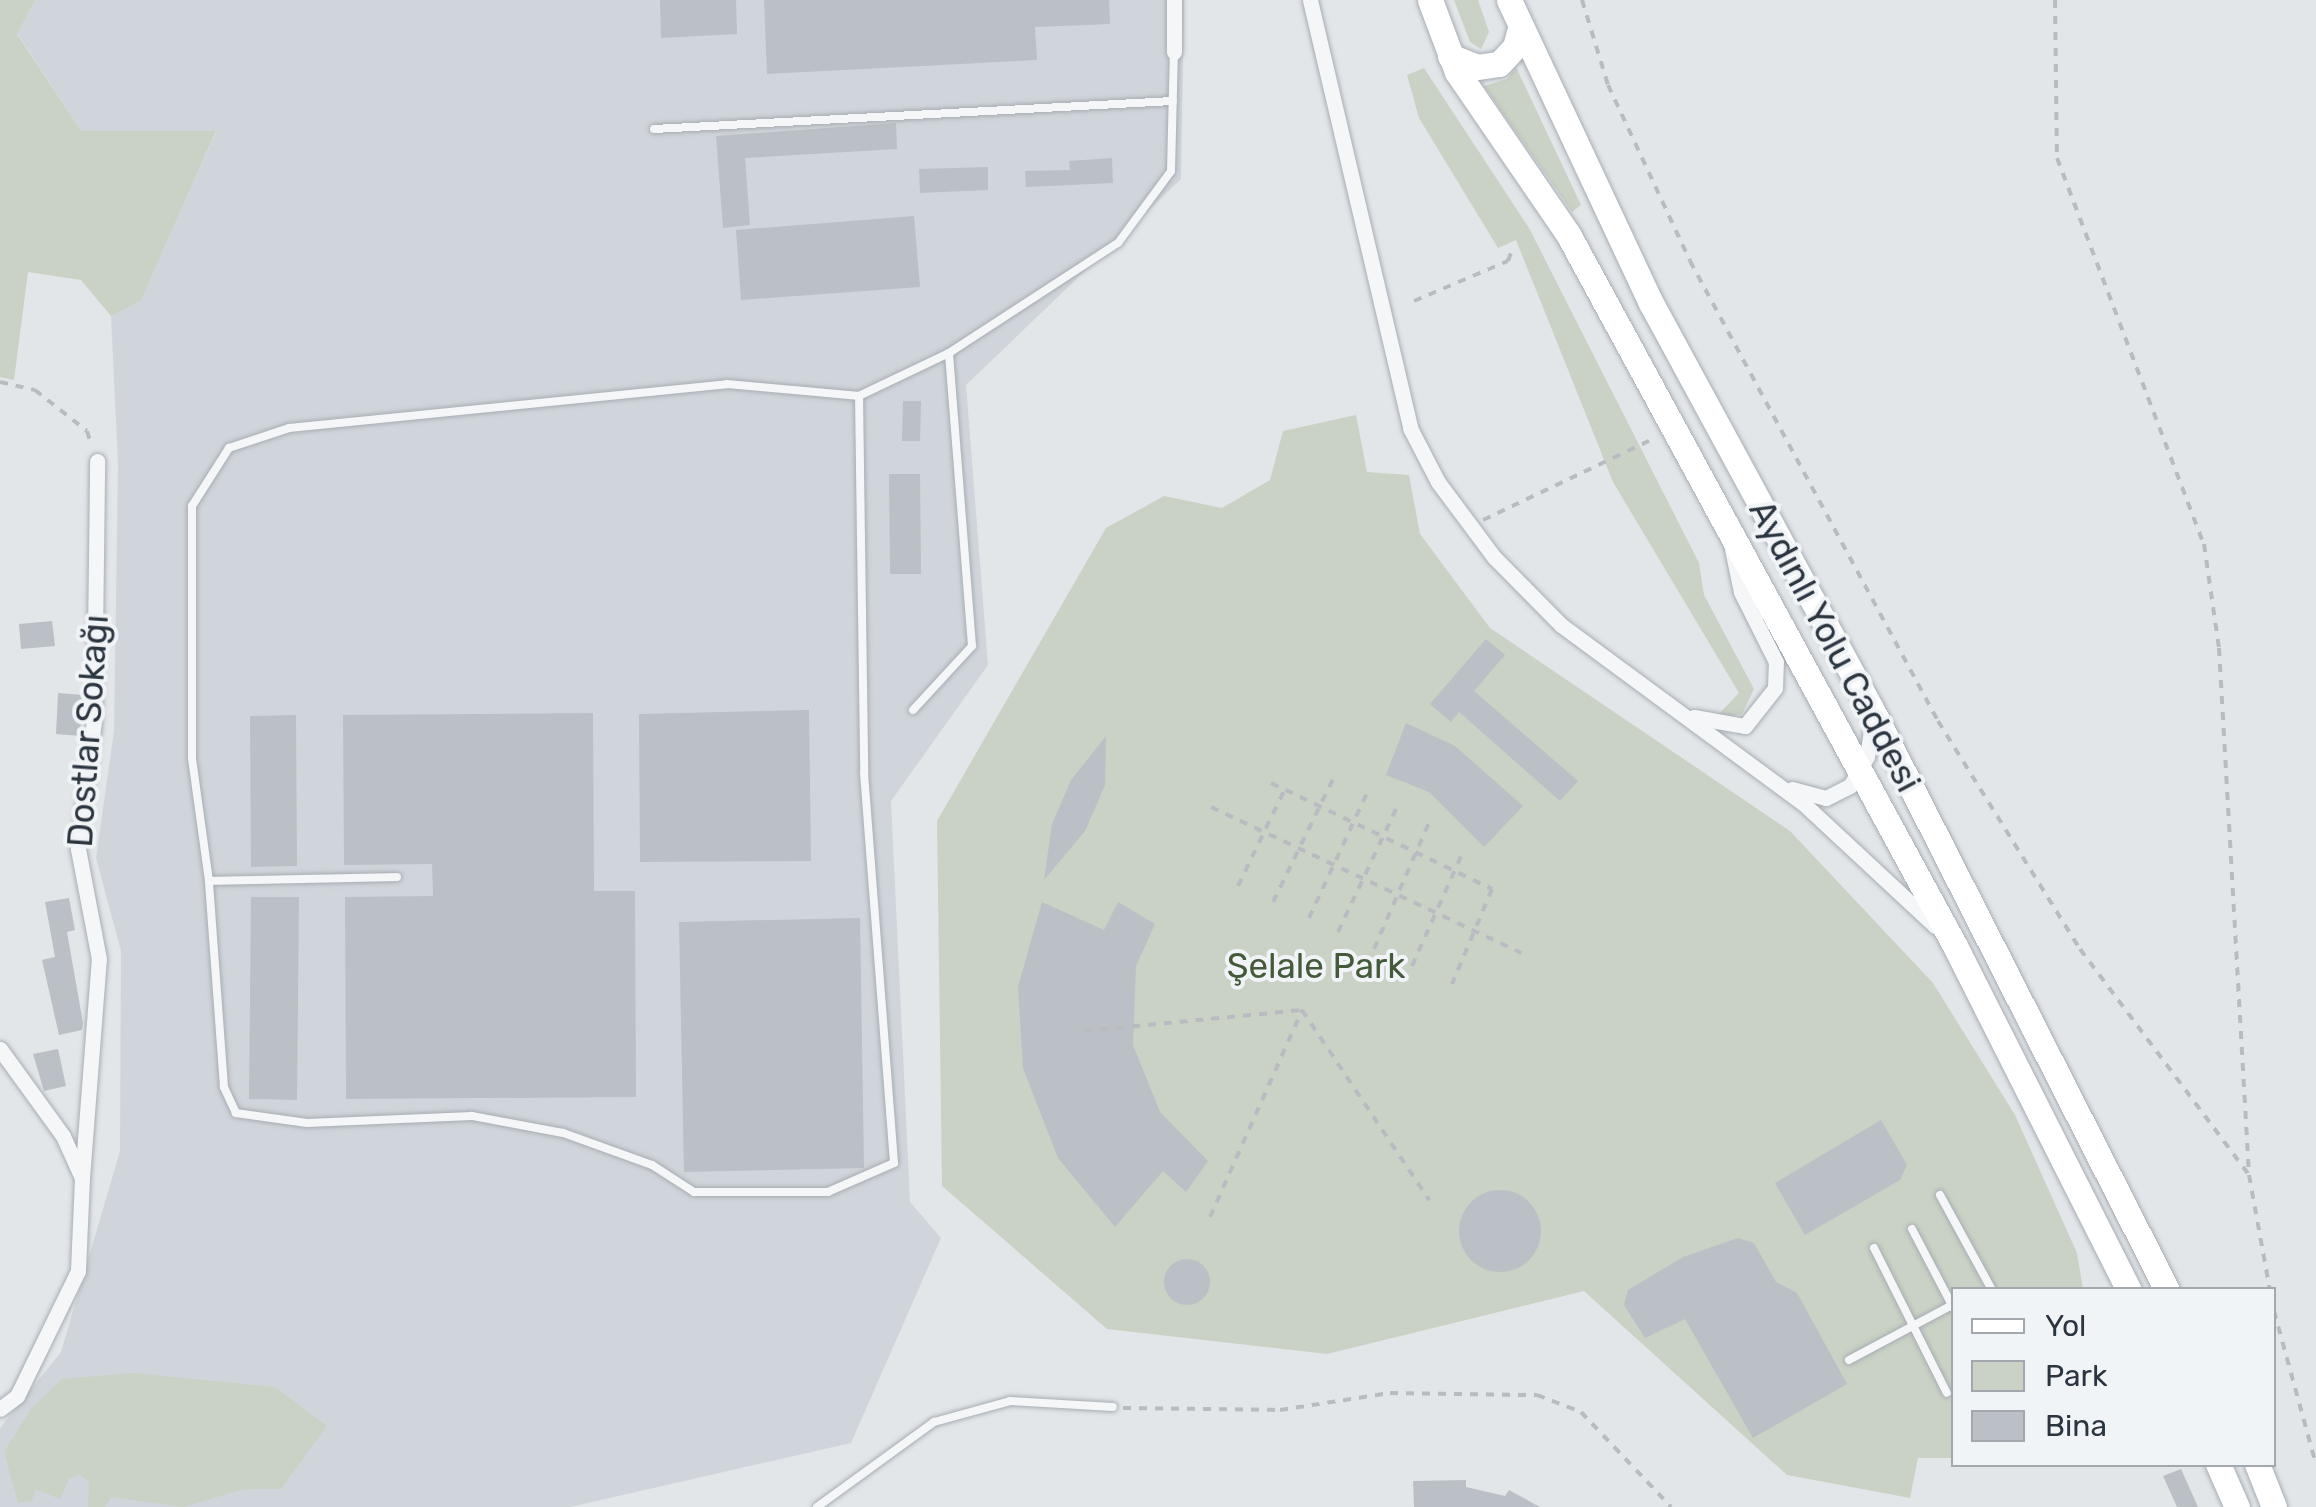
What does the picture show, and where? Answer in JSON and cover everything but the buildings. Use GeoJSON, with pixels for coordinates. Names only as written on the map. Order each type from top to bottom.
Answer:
{"type":"FeatureCollection","features":[{"type":"Feature","properties":{"kind":"main road","name":"Aydınlı Yolu Caddesi"},"geometry":{"type":"LineString","coordinates":[[1430,0],[1450,56],[1568,234],[1955,946],[2127,1287]]}},
{"type":"Feature","properties":{"kind":"main road","name":"Aydınlı Yolu Caddesi"},"geometry":{"type":"LineString","coordinates":[[1509,0],[1519,32],[1651,303],[1872,710],[2165,1287]]}},
{"type":"Feature","properties":{"kind":"main road"},"geometry":{"type":"LineString","coordinates":[[1450,56],[1477,67],[1499,64],[1516,48],[1519,32]]}},
{"type":"Feature","properties":{"kind":"main road"},"geometry":{"type":"LineString","coordinates":[[2219,1467],[2236,1507]]}},
{"type":"Feature","properties":{"kind":"main road"},"geometry":{"type":"LineString","coordinates":[[2257,1467],[2274,1507]]}},
{"type":"Feature","properties":{"kind":"street"},"geometry":{"type":"LineString","coordinates":[[1174,0],[1174,52]]}},
{"type":"Feature","properties":{"kind":"street","name":"Aydınlı Yolu Caddesi"},"geometry":{"type":"LineString","coordinates":[[1310,0],[1410,428],[1469,526],[1561,625],[1852,843],[1955,946]]}},
{"type":"Feature","properties":{"kind":"street","name":"Dostlar Sokağı"},"geometry":{"type":"LineString","coordinates":[[0,1409],[17,1396],[78,1271],[100,959],[78,849],[94,721],[97,460]]}},
{"type":"Feature","properties":{"kind":"street","name":"Aydınlı Yolu Caddesi"},"geometry":{"type":"LineString","coordinates":[[1670,708],[1736,729],[1761,714],[1775,688],[1776,662],[1740,592],[1730,536]]}},
{"type":"Feature","properties":{"kind":"street"},"geometry":{"type":"LineString","coordinates":[[1860,774],[1871,741],[1872,710]]}},
{"type":"Feature","properties":{"kind":"street","name":"Aydınlı Yolu Caddesi"},"geometry":{"type":"LineString","coordinates":[[1767,776],[1826,798],[1843,793],[1860,774]]}},
{"type":"Feature","properties":{"kind":"street"},"geometry":{"type":"LineString","coordinates":[[0,1049],[63,1136],[82,1178]]}},
{"type":"Feature","properties":{"kind":"lane"},"geometry":{"type":"LineString","coordinates":[[860,396],[864,773],[894,1163],[828,1192],[694,1192],[652,1165],[563,1133],[472,1116],[307,1123],[236,1113],[224,1087],[210,881],[192,758],[192,506],[229,448],[325,424],[726,384],[860,396],[949,353],[1118,243],[1171,170],[1174,52]]}},
{"type":"Feature","properties":{"kind":"lane"},"geometry":{"type":"LineString","coordinates":[[654,129],[1173,101]]}},
{"type":"Feature","properties":{"kind":"lane"},"geometry":{"type":"LineString","coordinates":[[913,710],[972,646],[949,353]]}},
{"type":"Feature","properties":{"kind":"lane"},"geometry":{"type":"LineString","coordinates":[[210,881],[397,877]]}},
{"type":"Feature","properties":{"kind":"lane"},"geometry":{"type":"LineString","coordinates":[[1940,1195],[1989,1287]]}},
{"type":"Feature","properties":{"kind":"lane"},"geometry":{"type":"LineString","coordinates":[[1912,1230],[1951,1302]]}},
{"type":"Feature","properties":{"kind":"lane"},"geometry":{"type":"LineString","coordinates":[[1874,1248],[1917,1324],[1947,1393]]}},
{"type":"Feature","properties":{"kind":"lane"},"geometry":{"type":"LineString","coordinates":[[1850,1360],[1951,1307]]}},
{"type":"Feature","properties":{"kind":"lane"},"geometry":{"type":"LineString","coordinates":[[818,1507],[934,1422],[1010,1401],[1113,1408]]}},
{"type":"Feature","properties":{"kind":"path"},"geometry":{"type":"LineString","coordinates":[[1582,0],[1608,85],[1690,261],[1938,721],[2080,949],[2249,1175]]}},
{"type":"Feature","properties":{"kind":"path"},"geometry":{"type":"LineString","coordinates":[[2055,0],[2056,158],[2204,544],[2219,648],[2249,1175],[2269,1287]]}},
{"type":"Feature","properties":{"kind":"path"},"geometry":{"type":"LineString","coordinates":[[1414,301],[1508,261],[1513,247]]}},
{"type":"Feature","properties":{"kind":"path"},"geometry":{"type":"LineString","coordinates":[[0,382],[35,390],[87,431],[97,460]]}},
{"type":"Feature","properties":{"kind":"path"},"geometry":{"type":"LineString","coordinates":[[1469,526],[1640,447]]}},
{"type":"Feature","properties":{"kind":"path"},"geometry":{"type":"LineString","coordinates":[[1273,902],[1335,775]]}},
{"type":"Feature","properties":{"kind":"path"},"geometry":{"type":"LineString","coordinates":[[1271,783],[1492,888],[1452,984]]}},
{"type":"Feature","properties":{"kind":"path"},"geometry":{"type":"LineString","coordinates":[[1309,918],[1369,789]]}},
{"type":"Feature","properties":{"kind":"path"},"geometry":{"type":"LineString","coordinates":[[1238,886],[1284,790]]}},
{"type":"Feature","properties":{"kind":"path"},"geometry":{"type":"LineString","coordinates":[[1338,932],[1399,803]]}},
{"type":"Feature","properties":{"kind":"path"},"geometry":{"type":"LineString","coordinates":[[1210,806],[1521,954]]}},
{"type":"Feature","properties":{"kind":"path"},"geometry":{"type":"LineString","coordinates":[[1374,949],[1431,818]]}},
{"type":"Feature","properties":{"kind":"path"},"geometry":{"type":"LineString","coordinates":[[1412,966],[1464,852]]}},
{"type":"Feature","properties":{"kind":"path"},"geometry":{"type":"LineString","coordinates":[[1084,1031],[1302,1010]]}},
{"type":"Feature","properties":{"kind":"path"},"geometry":{"type":"LineString","coordinates":[[1302,1010],[1429,1200]]}},
{"type":"Feature","properties":{"kind":"path"},"geometry":{"type":"LineString","coordinates":[[1210,1217],[1302,1010]]}},
{"type":"Feature","properties":{"kind":"path"},"geometry":{"type":"LineString","coordinates":[[2276,1318],[2316,1465]]}},
{"type":"Feature","properties":{"kind":"path"},"geometry":{"type":"LineString","coordinates":[[1113,1408],[1280,1410],[1390,1393],[1537,1395],[1581,1412],[1671,1507]]}},
{"type":"Feature","properties":{"kind":"shaded area"},"geometry":{"type":"Polygon","coordinates":[[[35,0],[1184,0],[1181,179],[966,385],[988,665],[891,801],[910,1202],[941,1238],[851,1443],[570,1507],[0,1507],[0,1428],[61,1352],[120,1151],[121,951],[96,858],[114,731],[118,463],[111,316],[141,299],[216,132],[81,131],[17,33],[35,0]]]}},
{"type":"Feature","properties":{"kind":"green space"},"geometry":{"type":"Polygon","coordinates":[[[0,0],[35,0],[17,34],[81,131],[216,131],[141,300],[111,316],[81,280],[28,272],[14,380],[0,377],[0,0]]]}},
{"type":"Feature","properties":{"kind":"green space"},"geometry":{"type":"Polygon","coordinates":[[[1454,0],[1478,0],[1489,32],[1481,49],[1470,42],[1454,0]]]}},
{"type":"Feature","properties":{"kind":"green space"},"geometry":{"type":"Polygon","coordinates":[[[1516,67],[1581,205],[1572,212],[1484,86],[1507,79],[1516,67]]]}},
{"type":"Feature","properties":{"kind":"green space"},"geometry":{"type":"Polygon","coordinates":[[[1424,68],[1529,228],[1699,563],[1704,595],[1754,689],[1742,714],[1714,719],[1739,693],[1613,482],[1516,240],[1498,248],[1419,118],[1407,75],[1424,68]]]}},
{"type":"Feature","properties":{"kind":"green space","name":"Şelale Park"},"geometry":{"type":"Polygon","coordinates":[[[1356,415],[1367,472],[1409,475],[1420,534],[1490,628],[1790,831],[1933,983],[2015,1115],[2077,1253],[2083,1287],[1951,1287],[1951,1458],[1918,1458],[1910,1498],[1787,1475],[1584,1291],[1327,1354],[1107,1329],[942,1186],[937,821],[1106,528],[1164,496],[1222,508],[1270,480],[1283,431],[1356,415]]]}},
{"type":"Feature","properties":{"kind":"green space"},"geometry":{"type":"Polygon","coordinates":[[[133,1373],[275,1387],[327,1426],[281,1489],[244,1489],[183,1507],[111,1497],[105,1507],[88,1507],[89,1481],[79,1474],[69,1479],[60,1499],[35,1489],[32,1501],[18,1503],[4,1452],[32,1408],[62,1379],[133,1373]]]}}]}
